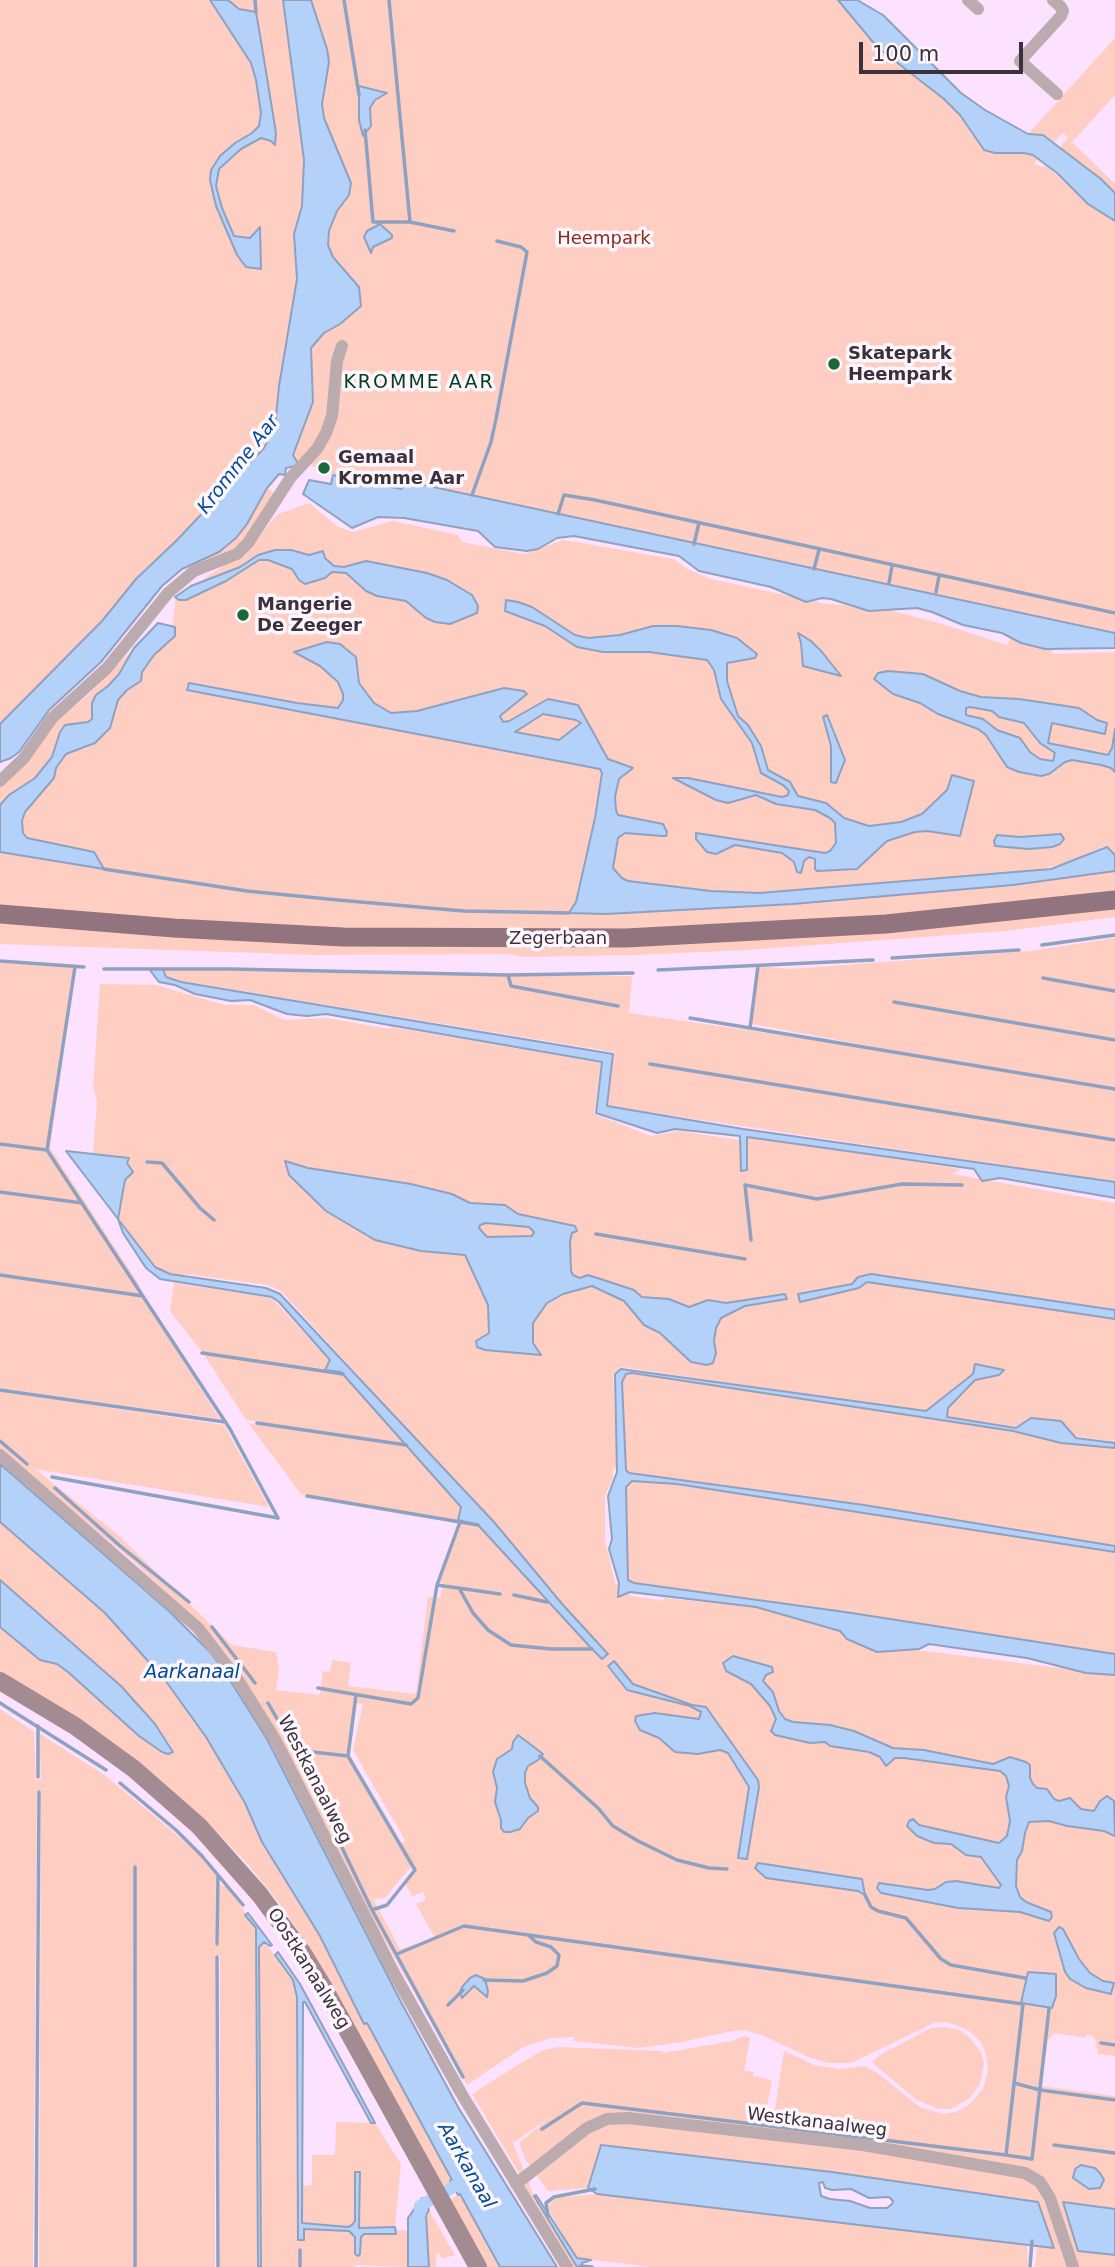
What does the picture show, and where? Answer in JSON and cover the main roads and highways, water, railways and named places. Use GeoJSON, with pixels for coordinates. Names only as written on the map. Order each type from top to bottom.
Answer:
{"type":"FeatureCollection","features":[{"type":"Feature","properties":{"kind":"main road","name":"Zegerbaan"},"geometry":{"type":"LineString","coordinates":[[0,914],[174,928],[343,937],[570,939],[796,930],[962,917],[1115,900]]}},
{"type":"Feature","properties":{"kind":"main road","name":"Oostkanaalweg"},"geometry":{"type":"LineString","coordinates":[[0,1681],[75,1726],[134,1769],[199,1826],[234,1864],[302,1952],[478,2267]]}},
{"type":"Feature","properties":{"kind":"water"},"geometry":{"type":"Polygon","coordinates":[[[210,0],[228,0],[239,9],[256,12],[276,133],[275,145],[261,138],[241,149],[219,169],[216,186],[234,236],[250,238],[260,227],[261,269],[246,267],[237,255],[216,206],[210,180],[211,170],[220,156],[259,126],[261,113],[251,63],[210,0]]]}},
{"type":"Feature","properties":{"kind":"water"},"geometry":{"type":"Polygon","coordinates":[[[283,0],[311,0],[327,49],[329,62],[322,104],[324,118],[351,183],[349,195],[337,211],[329,231],[328,245],[333,257],[359,287],[361,306],[340,324],[324,333],[311,348],[313,402],[293,455],[299,465],[286,468],[285,475],[279,474],[267,488],[236,538],[219,552],[182,569],[162,586],[101,662],[49,710],[19,752],[0,762],[0,724],[102,621],[136,579],[264,448],[275,427],[297,279],[294,234],[302,206],[304,160],[283,0]]]}},
{"type":"Feature","properties":{"kind":"water"},"geometry":{"type":"Polygon","coordinates":[[[838,0],[857,0],[883,15],[961,93],[1028,134],[1043,135],[1101,179],[1115,193],[1115,221],[1088,204],[1057,173],[1033,155],[984,150],[960,115],[944,99],[877,47],[838,0]]]}},
{"type":"Feature","properties":{"kind":"water"},"geometry":{"type":"Polygon","coordinates":[[[359,86],[387,93],[375,100],[370,108],[371,126],[363,136],[359,120],[359,86]]]}},
{"type":"Feature","properties":{"kind":"water"},"geometry":{"type":"Polygon","coordinates":[[[380,224],[392,238],[373,247],[371,253],[364,237],[367,231],[380,224]]]}},
{"type":"Feature","properties":{"kind":"water"},"geometry":{"type":"Polygon","coordinates":[[[333,475],[401,489],[410,482],[1115,633],[1115,648],[1045,649],[1021,643],[1002,633],[963,625],[917,608],[869,611],[831,599],[806,602],[771,587],[699,571],[679,556],[574,536],[557,538],[538,549],[527,551],[495,547],[478,531],[404,518],[378,517],[352,528],[303,494],[309,480],[331,484],[333,475]]]}},
{"type":"Feature","properties":{"kind":"water"},"geometry":{"type":"Polygon","coordinates":[[[275,550],[291,550],[309,555],[323,551],[325,558],[334,566],[344,567],[366,561],[427,573],[447,580],[472,595],[478,606],[477,613],[450,624],[435,622],[406,601],[377,596],[366,591],[346,573],[332,572],[325,578],[305,584],[292,569],[268,560],[259,560],[226,581],[186,600],[175,597],[191,586],[240,567],[258,555],[275,550]]]}},
{"type":"Feature","properties":{"kind":"water"},"geometry":{"type":"Polygon","coordinates":[[[506,600],[532,607],[575,635],[588,638],[620,635],[653,626],[677,626],[711,630],[737,638],[757,654],[755,658],[727,663],[727,681],[738,716],[748,725],[761,746],[768,770],[790,782],[798,796],[826,803],[844,818],[869,826],[901,822],[922,814],[947,790],[952,775],[974,781],[960,836],[915,832],[887,841],[857,869],[817,871],[815,859],[809,857],[804,861],[801,873],[797,872],[794,862],[782,853],[735,845],[716,854],[707,852],[696,839],[696,833],[825,853],[836,843],[835,823],[815,810],[776,804],[756,795],[728,803],[716,800],[673,778],[688,778],[782,797],[788,795],[789,791],[783,785],[761,773],[752,743],[721,699],[714,670],[707,660],[649,652],[603,652],[577,647],[545,626],[505,611],[506,600]]]}},
{"type":"Feature","properties":{"kind":"water"},"geometry":{"type":"Polygon","coordinates":[[[158,623],[175,627],[175,636],[154,655],[142,672],[141,681],[118,700],[110,728],[95,743],[66,754],[56,768],[54,778],[25,812],[22,821],[23,833],[27,838],[94,852],[104,869],[0,852],[0,805],[9,795],[35,778],[52,757],[65,725],[92,719],[92,703],[96,695],[119,674],[134,648],[158,623]]]}},
{"type":"Feature","properties":{"kind":"water"},"geometry":{"type":"Polygon","coordinates":[[[798,633],[822,652],[841,676],[803,666],[798,633]]]}},
{"type":"Feature","properties":{"kind":"water"},"geometry":{"type":"Polygon","coordinates":[[[327,642],[340,644],[356,657],[359,683],[374,703],[391,713],[417,711],[504,688],[524,691],[527,694],[500,716],[503,722],[548,699],[578,705],[608,759],[633,768],[619,779],[615,797],[618,815],[663,824],[667,832],[666,836],[625,833],[618,838],[613,868],[628,881],[711,891],[759,893],[1051,869],[1107,847],[1115,855],[1115,871],[1013,885],[793,904],[606,914],[569,913],[576,902],[595,818],[602,773],[600,769],[187,690],[189,683],[338,708],[343,694],[338,682],[320,666],[294,652],[327,642]],[[543,714],[515,732],[559,740],[581,723],[543,714]]]}},
{"type":"Feature","properties":{"kind":"water"},"geometry":{"type":"Polygon","coordinates":[[[888,671],[923,674],[960,691],[981,697],[1019,699],[1079,708],[1107,723],[1105,734],[1052,723],[1048,743],[1108,755],[1115,729],[1115,772],[1101,765],[1072,760],[1041,776],[1007,767],[986,735],[978,729],[893,694],[874,679],[878,673],[888,671]],[[970,707],[966,708],[966,715],[983,719],[997,730],[1020,738],[1030,752],[1040,759],[1053,761],[1055,753],[1040,743],[1024,723],[999,717],[992,711],[970,707]]]}},
{"type":"Feature","properties":{"kind":"water"},"geometry":{"type":"Polygon","coordinates":[[[827,715],[845,760],[836,783],[831,782],[831,746],[823,717],[827,715]]]}},
{"type":"Feature","properties":{"kind":"water"},"geometry":{"type":"Polygon","coordinates":[[[1061,834],[1064,839],[1052,847],[1029,849],[995,846],[994,841],[997,835],[1020,837],[1061,834]]]}},
{"type":"Feature","properties":{"kind":"water"},"geometry":{"type":"Polygon","coordinates":[[[149,969],[163,969],[166,977],[181,982],[613,1054],[607,1106],[743,1129],[1115,1182],[1115,1198],[1000,1178],[982,1181],[974,1169],[747,1137],[747,1170],[741,1171],[740,1136],[675,1129],[657,1133],[596,1113],[602,1062],[326,1014],[287,1014],[250,1000],[231,1001],[195,994],[175,985],[159,982],[149,969]]]}},
{"type":"Feature","properties":{"kind":"water"},"geometry":{"type":"Polygon","coordinates":[[[66,1151],[129,1158],[127,1163],[133,1172],[125,1180],[118,1219],[66,1151]]]}},
{"type":"Feature","properties":{"kind":"water"},"geometry":{"type":"Polygon","coordinates":[[[285,1161],[308,1168],[411,1184],[452,1194],[470,1203],[505,1205],[518,1214],[575,1226],[577,1231],[572,1233],[570,1241],[573,1275],[580,1278],[588,1275],[634,1290],[642,1297],[669,1299],[689,1307],[708,1300],[726,1303],[785,1294],[787,1299],[745,1306],[721,1318],[714,1341],[716,1353],[713,1363],[707,1365],[691,1362],[660,1333],[644,1325],[624,1301],[592,1286],[563,1294],[547,1303],[533,1323],[533,1343],[541,1355],[485,1350],[477,1347],[476,1341],[489,1333],[488,1305],[465,1255],[421,1251],[375,1240],[326,1211],[289,1175],[285,1161]],[[486,1223],[479,1228],[487,1237],[532,1236],[534,1232],[529,1227],[486,1223]]]}},
{"type":"Feature","properties":{"kind":"water"},"geometry":{"type":"Polygon","coordinates":[[[118,1219],[155,1267],[170,1274],[266,1288],[280,1294],[494,1522],[608,1654],[602,1659],[478,1525],[458,1520],[461,1507],[341,1372],[325,1370],[330,1360],[279,1302],[272,1297],[160,1279],[146,1268],[123,1233],[118,1219]]]}},
{"type":"Feature","properties":{"kind":"water"},"geometry":{"type":"Polygon","coordinates":[[[871,1274],[1115,1310],[1115,1319],[867,1282],[859,1288],[800,1302],[798,1294],[852,1284],[858,1277],[871,1274]]]}},
{"type":"Feature","properties":{"kind":"water"},"geometry":{"type":"Polygon","coordinates":[[[975,1364],[1004,1370],[999,1375],[975,1380],[948,1408],[947,1417],[1016,1428],[1031,1418],[1061,1421],[1076,1438],[1115,1443],[1115,1448],[1061,1443],[1013,1431],[632,1373],[626,1374],[622,1382],[626,1470],[629,1473],[864,1505],[1115,1546],[1115,1552],[677,1484],[632,1481],[626,1487],[628,1580],[1115,1654],[1115,1675],[1086,1673],[1027,1658],[929,1644],[919,1649],[877,1652],[847,1639],[840,1631],[756,1607],[630,1592],[618,1597],[619,1583],[609,1549],[612,1539],[608,1496],[617,1472],[615,1374],[621,1369],[926,1411],[973,1374],[975,1364]]]}},
{"type":"Feature","properties":{"kind":"water","name":"Aarkanaal"},"geometry":{"type":"Polygon","coordinates":[[[0,1464],[169,1611],[210,1652],[226,1674],[267,1739],[401,2002],[458,2107],[557,2267],[500,2267],[460,2194],[458,2195],[450,2181],[452,2180],[367,2023],[364,2024],[320,1936],[262,1842],[245,1803],[206,1737],[165,1680],[105,1613],[0,1522],[0,1464]]]}},
{"type":"Feature","properties":{"kind":"water"},"geometry":{"type":"Polygon","coordinates":[[[0,1580],[121,1686],[155,1724],[173,1752],[162,1752],[139,1736],[68,1672],[57,1664],[40,1660],[0,1627],[0,1580]]]}},
{"type":"Feature","properties":{"kind":"water"},"geometry":{"type":"Polygon","coordinates":[[[733,1656],[772,1667],[773,1672],[766,1675],[763,1681],[773,1692],[779,1711],[785,1719],[854,1731],[893,1748],[924,1750],[993,1764],[1010,1757],[1026,1762],[1030,1765],[1033,1784],[1037,1788],[1047,1789],[1054,1799],[1059,1801],[1070,1798],[1081,1809],[1094,1811],[1107,1796],[1114,1801],[1115,1836],[1104,1831],[1049,1821],[1029,1822],[1017,1860],[1016,1886],[1020,1897],[1026,1902],[1051,1912],[1049,1921],[1020,1912],[958,1908],[881,1893],[877,1888],[879,1883],[928,1890],[946,1882],[956,1881],[999,1888],[1001,1885],[981,1857],[966,1855],[951,1844],[934,1843],[917,1836],[907,1826],[913,1819],[919,1825],[999,1843],[1007,1836],[1010,1821],[1006,1797],[1009,1786],[1006,1776],[1000,1771],[904,1758],[895,1758],[886,1766],[880,1757],[869,1752],[775,1735],[771,1731],[776,1719],[770,1706],[751,1684],[726,1671],[723,1663],[733,1656]]]}},
{"type":"Feature","properties":{"kind":"water"},"geometry":{"type":"Polygon","coordinates":[[[614,1661],[633,1684],[692,1705],[706,1707],[758,1780],[747,1859],[738,1858],[749,1787],[728,1753],[720,1750],[698,1754],[675,1752],[659,1738],[640,1730],[635,1721],[636,1716],[655,1713],[699,1719],[701,1712],[690,1706],[627,1690],[608,1666],[614,1661]]]}},
{"type":"Feature","properties":{"kind":"water"},"geometry":{"type":"Polygon","coordinates":[[[518,1735],[543,1754],[528,1766],[525,1773],[530,1798],[538,1811],[528,1818],[520,1829],[504,1832],[495,1802],[497,1788],[493,1772],[497,1759],[512,1749],[518,1735]]]}},
{"type":"Feature","properties":{"kind":"water"},"geometry":{"type":"Polygon","coordinates":[[[758,1863],[862,1879],[865,1895],[858,1891],[766,1878],[755,1868],[758,1863]]]}},
{"type":"Feature","properties":{"kind":"water"},"geometry":{"type":"Polygon","coordinates":[[[248,1913],[272,1945],[264,1942],[259,1947],[261,2267],[258,2267],[256,1928],[245,1915],[248,1913]]]}},
{"type":"Feature","properties":{"kind":"water"},"geometry":{"type":"Polygon","coordinates":[[[1059,1927],[1063,1929],[1090,1973],[1103,1981],[1114,1983],[1111,1994],[1086,1988],[1070,1979],[1065,1972],[1054,1933],[1059,1927]]]}},
{"type":"Feature","properties":{"kind":"water"},"geometry":{"type":"Polygon","coordinates":[[[278,1952],[300,1984],[375,2123],[371,2123],[303,2002],[302,2223],[348,2227],[352,2225],[355,2221],[355,2172],[360,2172],[359,2228],[395,2227],[396,2234],[364,2234],[361,2237],[358,2256],[355,2254],[355,2237],[349,2231],[304,2229],[304,2240],[298,2240],[297,1997],[293,1980],[275,1955],[278,1952]]]}},
{"type":"Feature","properties":{"kind":"water"},"geometry":{"type":"Polygon","coordinates":[[[1028,1972],[1056,1974],[1056,1996],[1052,2008],[1021,2003],[1028,1972]]]}},
{"type":"Feature","properties":{"kind":"water"},"geometry":{"type":"Polygon","coordinates":[[[476,1975],[485,1979],[487,1997],[474,1986],[462,1998],[462,1987],[476,1975]]]}},
{"type":"Feature","properties":{"kind":"water"},"geometry":{"type":"Polygon","coordinates":[[[601,2145],[832,2172],[1038,2202],[1054,2248],[597,2194],[588,2188],[601,2145]],[[823,2182],[819,2183],[821,2196],[870,2208],[887,2208],[893,2201],[889,2197],[869,2198],[851,2189],[825,2188],[823,2182]]]}},
{"type":"Feature","properties":{"kind":"water"},"geometry":{"type":"Polygon","coordinates":[[[1081,2165],[1095,2168],[1100,2173],[1104,2180],[1100,2188],[1089,2189],[1073,2178],[1075,2169],[1081,2165]]]}},
{"type":"Feature","properties":{"kind":"water"},"geometry":{"type":"Polygon","coordinates":[[[536,2195],[577,2258],[591,2260],[582,2263],[582,2267],[577,2267],[534,2196],[536,2195]]]}},
{"type":"Feature","properties":{"kind":"water"},"geometry":{"type":"Polygon","coordinates":[[[422,2198],[429,2210],[426,2215],[429,2267],[408,2267],[408,2218],[422,2198]]]}},
{"type":"Feature","properties":{"kind":"water"},"geometry":{"type":"Polygon","coordinates":[[[1063,2202],[1115,2209],[1115,2255],[1078,2251],[1063,2202]]]}},
{"type":"Feature","properties":{"kind":"waterway"},"geometry":{"type":"LineString","coordinates":[[255,0],[256,12]]}},
{"type":"Feature","properties":{"kind":"waterway"},"geometry":{"type":"LineString","coordinates":[[344,0],[359,95]]}},
{"type":"Feature","properties":{"kind":"waterway"},"geometry":{"type":"LineString","coordinates":[[389,0],[410,222],[454,231]]}},
{"type":"Feature","properties":{"kind":"waterway"},"geometry":{"type":"LineString","coordinates":[[365,130],[373,222],[409,222]]}},
{"type":"Feature","properties":{"kind":"waterway"},"geometry":{"type":"LineString","coordinates":[[472,495],[491,442],[527,252],[521,247],[497,241]]}},
{"type":"Feature","properties":{"kind":"waterway"},"geometry":{"type":"LineString","coordinates":[[558,514],[564,495],[595,500],[1115,613]]}},
{"type":"Feature","properties":{"kind":"waterway"},"geometry":{"type":"LineString","coordinates":[[694,544],[699,523]]}},
{"type":"Feature","properties":{"kind":"waterway"},"geometry":{"type":"LineString","coordinates":[[814,569],[819,550]]}},
{"type":"Feature","properties":{"kind":"waterway"},"geometry":{"type":"LineString","coordinates":[[889,583],[892,566]]}},
{"type":"Feature","properties":{"kind":"waterway"},"geometry":{"type":"LineString","coordinates":[[936,592],[939,576]]}},
{"type":"Feature","properties":{"kind":"waterway"},"geometry":{"type":"LineString","coordinates":[[104,869],[247,891],[338,900],[464,911],[569,913]]}},
{"type":"Feature","properties":{"kind":"waterway"},"geometry":{"type":"LineString","coordinates":[[1042,945],[1115,935]]}},
{"type":"Feature","properties":{"kind":"waterway"},"geometry":{"type":"LineString","coordinates":[[892,958],[1019,950]]}},
{"type":"Feature","properties":{"kind":"waterway"},"geometry":{"type":"LineString","coordinates":[[658,970],[873,960]]}},
{"type":"Feature","properties":{"kind":"waterway"},"geometry":{"type":"LineString","coordinates":[[0,961],[84,967]]}},
{"type":"Feature","properties":{"kind":"waterway"},"geometry":{"type":"LineString","coordinates":[[750,1028],[758,966]]}},
{"type":"Feature","properties":{"kind":"waterway"},"geometry":{"type":"LineString","coordinates":[[0,1144],[47,1150],[75,967]]}},
{"type":"Feature","properties":{"kind":"waterway"},"geometry":{"type":"LineString","coordinates":[[104,969],[508,975],[633,973]]}},
{"type":"Feature","properties":{"kind":"waterway"},"geometry":{"type":"LineString","coordinates":[[508,975],[511,986],[618,1006]]}},
{"type":"Feature","properties":{"kind":"waterway"},"geometry":{"type":"LineString","coordinates":[[1043,978],[1115,991]]}},
{"type":"Feature","properties":{"kind":"waterway"},"geometry":{"type":"LineString","coordinates":[[894,1002],[1115,1040]]}},
{"type":"Feature","properties":{"kind":"waterway"},"geometry":{"type":"LineString","coordinates":[[690,1018],[1115,1089]]}},
{"type":"Feature","properties":{"kind":"waterway"},"geometry":{"type":"LineString","coordinates":[[650,1064],[1115,1140]]}},
{"type":"Feature","properties":{"kind":"waterway"},"geometry":{"type":"LineString","coordinates":[[47,1150],[230,1429],[278,1518],[52,1477]]}},
{"type":"Feature","properties":{"kind":"waterway"},"geometry":{"type":"LineString","coordinates":[[147,1162],[162,1163],[200,1208],[214,1220]]}},
{"type":"Feature","properties":{"kind":"waterway"},"geometry":{"type":"LineString","coordinates":[[751,1240],[745,1185],[817,1199],[902,1184],[962,1185]]}},
{"type":"Feature","properties":{"kind":"waterway"},"geometry":{"type":"LineString","coordinates":[[0,1192],[82,1203]]}},
{"type":"Feature","properties":{"kind":"waterway"},"geometry":{"type":"LineString","coordinates":[[596,1234],[745,1259]]}},
{"type":"Feature","properties":{"kind":"waterway"},"geometry":{"type":"LineString","coordinates":[[0,1275],[143,1296]]}},
{"type":"Feature","properties":{"kind":"waterway"},"geometry":{"type":"LineString","coordinates":[[202,1353],[343,1374]]}},
{"type":"Feature","properties":{"kind":"waterway"},"geometry":{"type":"LineString","coordinates":[[0,1390],[225,1422]]}},
{"type":"Feature","properties":{"kind":"waterway"},"geometry":{"type":"LineString","coordinates":[[257,1423],[406,1445]]}},
{"type":"Feature","properties":{"kind":"waterway"},"geometry":{"type":"LineString","coordinates":[[0,1441],[27,1464]]}},
{"type":"Feature","properties":{"kind":"waterway"},"geometry":{"type":"LineString","coordinates":[[55,1488],[189,1602]]}},
{"type":"Feature","properties":{"kind":"waterway"},"geometry":{"type":"LineString","coordinates":[[307,1496],[478,1525]]}},
{"type":"Feature","properties":{"kind":"waterway"},"geometry":{"type":"LineString","coordinates":[[318,1688],[411,1704],[418,1698],[437,1585],[460,1522]]}},
{"type":"Feature","properties":{"kind":"waterway"},"geometry":{"type":"LineString","coordinates":[[437,1585],[500,1594]]}},
{"type":"Feature","properties":{"kind":"waterway"},"geometry":{"type":"LineString","coordinates":[[459,1588],[473,1613],[488,1630],[511,1645],[592,1649]]}},
{"type":"Feature","properties":{"kind":"waterway"},"geometry":{"type":"LineString","coordinates":[[514,1595],[547,1602]]}},
{"type":"Feature","properties":{"kind":"waterway"},"geometry":{"type":"LineString","coordinates":[[212,1627],[255,1683]]}},
{"type":"Feature","properties":{"kind":"waterway"},"geometry":{"type":"LineString","coordinates":[[268,1703],[295,1750],[372,1910],[387,1905],[415,1870],[348,1756],[356,1695]]}},
{"type":"Feature","properties":{"kind":"waterway"},"geometry":{"type":"LineString","coordinates":[[0,1703],[106,1770]]}},
{"type":"Feature","properties":{"kind":"waterway"},"geometry":{"type":"LineString","coordinates":[[38,1726],[38,1777]]}},
{"type":"Feature","properties":{"kind":"waterway"},"geometry":{"type":"LineString","coordinates":[[295,1750],[348,1756]]}},
{"type":"Feature","properties":{"kind":"waterway"},"geometry":{"type":"LineString","coordinates":[[540,1756],[598,1808],[613,1826],[677,1860],[709,1868],[727,1869]]}},
{"type":"Feature","properties":{"kind":"waterway"},"geometry":{"type":"LineString","coordinates":[[120,1783],[176,1830],[243,1905]]}},
{"type":"Feature","properties":{"kind":"waterway"},"geometry":{"type":"LineString","coordinates":[[36,2267],[39,1792]]}},
{"type":"Feature","properties":{"kind":"waterway"},"geometry":{"type":"LineString","coordinates":[[135,1867],[135,2267]]}},
{"type":"Feature","properties":{"kind":"waterway"},"geometry":{"type":"LineString","coordinates":[[217,1944],[218,1876]]}},
{"type":"Feature","properties":{"kind":"waterway"},"geometry":{"type":"LineString","coordinates":[[865,1895],[871,1907],[878,1911],[906,1918],[941,1959],[951,1965],[1025,1978]]}},
{"type":"Feature","properties":{"kind":"waterway"},"geometry":{"type":"LineString","coordinates":[[372,1910],[463,2077]]}},
{"type":"Feature","properties":{"kind":"waterway"},"geometry":{"type":"LineString","coordinates":[[397,1954],[464,1926],[1023,2004],[1006,2155],[582,2103],[542,2129]]}},
{"type":"Feature","properties":{"kind":"waterway"},"geometry":{"type":"LineString","coordinates":[[484,1980],[523,1981],[547,1973],[557,1966],[559,1955],[551,1947],[536,1942],[528,1935]]}},
{"type":"Feature","properties":{"kind":"waterway"},"geometry":{"type":"LineString","coordinates":[[217,1957],[218,2267]]}},
{"type":"Feature","properties":{"kind":"waterway"},"geometry":{"type":"LineString","coordinates":[[448,2005],[463,1990]]}},
{"type":"Feature","properties":{"kind":"waterway"},"geometry":{"type":"LineString","coordinates":[[1006,2155],[1032,2159],[1049,2009]]}},
{"type":"Feature","properties":{"kind":"waterway"},"geometry":{"type":"LineString","coordinates":[[1101,2043],[1115,2045]]}},
{"type":"Feature","properties":{"kind":"waterway"},"geometry":{"type":"LineString","coordinates":[[1014,2083],[1040,2090],[1115,2100]]}},
{"type":"Feature","properties":{"kind":"waterway"},"geometry":{"type":"LineString","coordinates":[[1054,2145],[1115,2153]]}},
{"type":"Feature","properties":{"kind":"waterway"},"geometry":{"type":"LineString","coordinates":[[420,2214],[420,2206],[467,2179]]}},
{"type":"Feature","properties":{"kind":"waterway"},"geometry":{"type":"LineString","coordinates":[[548,2216],[546,2203],[554,2197],[595,2189]]}},
{"type":"Feature","properties":{"kind":"waterway"},"geometry":{"type":"LineString","coordinates":[[1030,2267],[1032,2241]]}},
{"type":"Feature","properties":{"kind":"waterway"},"geometry":{"type":"LineString","coordinates":[[300,2250],[300,2267]]}},
{"type":"Feature","properties":{"kind":"waterway"},"geometry":{"type":"LineString","coordinates":[[580,2266],[592,2267]]}},
{"type":"Feature","properties":{"kind":"place","name":"Skatepark Heempark"},"geometry":{"type":"Point","coordinates":[834,364]}},
{"type":"Feature","properties":{"kind":"place","name":"Gemaal Kromme Aar"},"geometry":{"type":"Point","coordinates":[324,468]}},
{"type":"Feature","properties":{"kind":"place","name":"Mangerie De Zeeger"},"geometry":{"type":"Point","coordinates":[243,615]}},
{"type":"Feature","properties":{"kind":"district","name":"KROMME AAR"},"geometry":{"type":"Point","coordinates":[419,383]}},
{"type":"Feature","properties":{"kind":"park label","name":"Heempark"},"geometry":{"type":"Point","coordinates":[604,239]}},
{"type":"Feature","properties":{"kind":"water label","name":"Kromme Aar"},"geometry":{"type":"Point","coordinates":[239,465]}}]}
